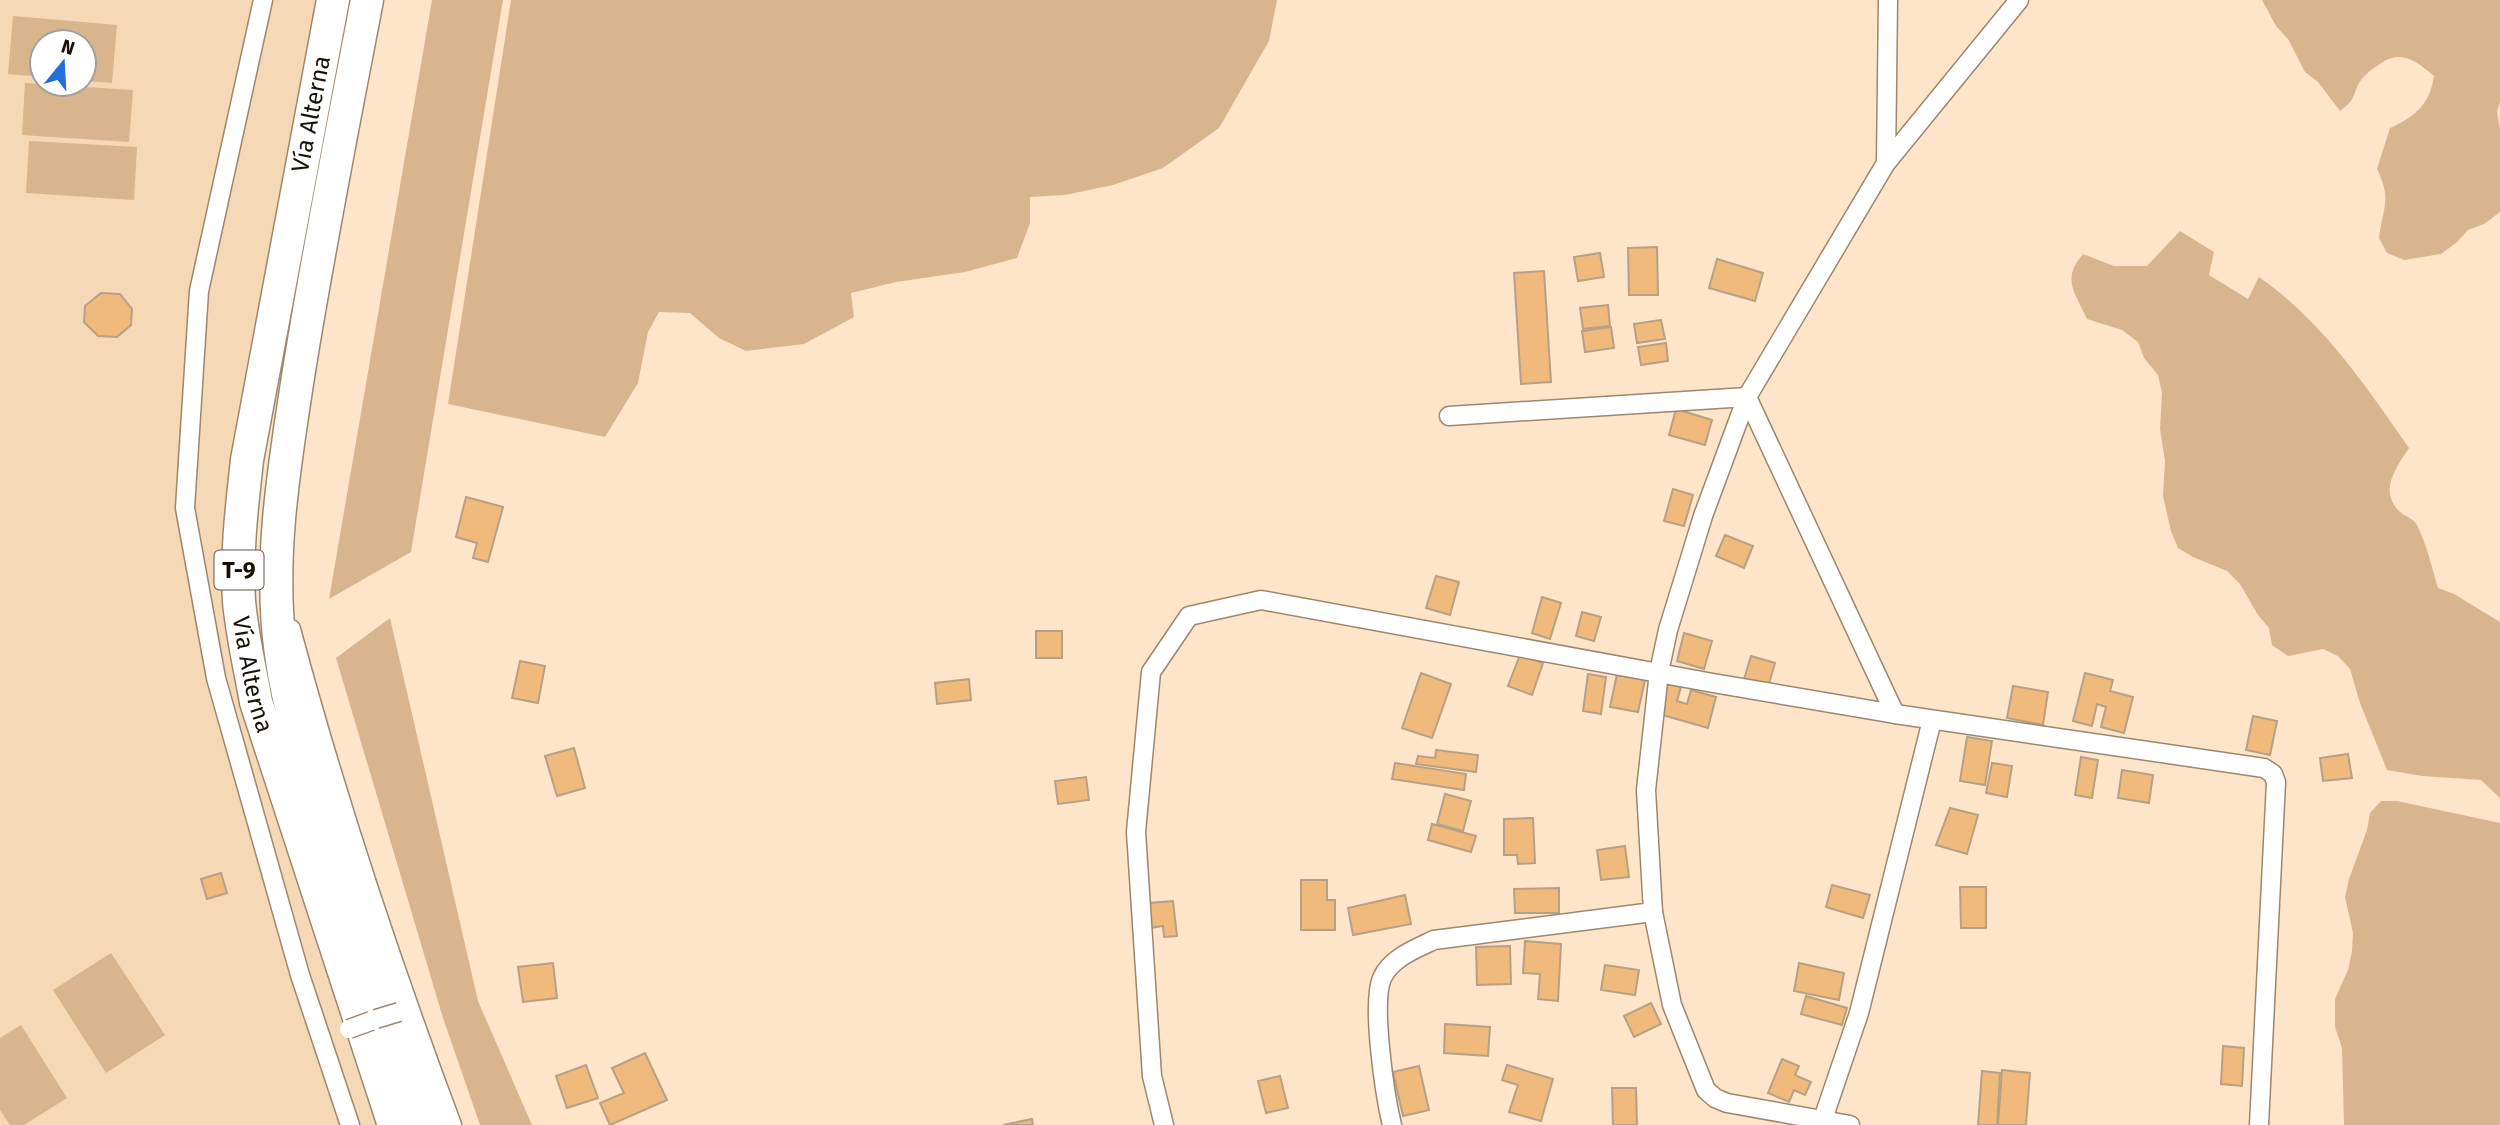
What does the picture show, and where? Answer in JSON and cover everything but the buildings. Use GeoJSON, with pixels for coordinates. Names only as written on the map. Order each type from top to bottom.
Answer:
{"type":"FeatureCollection","features":[{"type":"Feature","properties":{"kind":"highway","name":"Vía Alterna"},"geometry":{"type":"LineString","coordinates":[[333,0],[247,460],[239,534],[239,599],[256,702],[394,1125]]}},
{"type":"Feature","properties":{"kind":"highway","name":"Vía Alterna"},"geometry":{"type":"LineString","coordinates":[[367,0],[309,306],[285,458],[276,578],[280,653],[289,699],[388,1018],[426,1125]]}},
{"type":"Feature","properties":{"kind":"street"},"geometry":{"type":"LineString","coordinates":[[263,0],[200,291],[185,508],[216,678],[300,975],[350,1125]]}},
{"type":"Feature","properties":{"kind":"street"},"geometry":{"type":"LineString","coordinates":[[1886,163],[1888,0]]}},
{"type":"Feature","properties":{"kind":"street"},"geometry":{"type":"LineString","coordinates":[[1850,1125],[1821,1123],[1727,1103],[1706,1090],[1672,1005],[1653,912],[1646,790],[1658,672],[1703,516],[1747,397],[1886,163],[2019,0]]}},
{"type":"Feature","properties":{"kind":"street"},"geometry":{"type":"LineString","coordinates":[[1449,416],[1747,397]]}},
{"type":"Feature","properties":{"kind":"street"},"geometry":{"type":"LineString","coordinates":[[1747,397],[1895,714]]}},
{"type":"Feature","properties":{"kind":"street"},"geometry":{"type":"LineString","coordinates":[[276,578],[322,744],[404,1010],[452,1125]]}},
{"type":"Feature","properties":{"kind":"street"},"geometry":{"type":"LineString","coordinates":[[1164,1125],[1152,1076],[1136,832],[1151,672],[1189,616],[1261,600],[1895,714],[2264,768],[2273,774],[2276,782],[2259,1125]]}},
{"type":"Feature","properties":{"kind":"street"},"geometry":{"type":"LineString","coordinates":[[1821,1123],[1859,1013],[1932,720]]}},
{"type":"Feature","properties":{"kind":"street"},"geometry":{"type":"LineString","coordinates":[[1392,1125],[1376,1015],[1382,978],[1402,955],[1434,940],[1653,912]]}},
{"type":"Feature","properties":{"kind":"street"},"geometry":{"type":"LineString","coordinates":[[321,1038],[404,1010]]}},
{"type":"Feature","properties":{"kind":"shaded area"},"geometry":{"type":"Polygon","coordinates":[[[0,0],[316,0],[244,383],[225,617],[246,728],[376,1125],[0,1125],[0,0]]]}},
{"type":"Feature","properties":{"kind":"shaded area"},"geometry":{"type":"Polygon","coordinates":[[[432,0],[503,0],[411,552],[329,599],[432,0]]]}},
{"type":"Feature","properties":{"kind":"shaded area"},"geometry":{"type":"Polygon","coordinates":[[[511,0],[1277,0],[1269,41],[1219,128],[1163,168],[1113,185],[1065,195],[1030,197],[1030,223],[1017,258],[965,272],[896,282],[851,293],[854,317],[804,344],[746,351],[719,338],[690,313],[659,312],[648,332],[638,383],[605,437],[448,404],[511,0]]]}},
{"type":"Feature","properties":{"kind":"shaded area"},"geometry":{"type":"Polygon","coordinates":[[[2262,0],[2500,0],[2500,102],[2497,111],[2500,129],[2500,212],[2484,224],[2468,230],[2441,254],[2404,260],[2387,253],[2379,238],[2385,196],[2377,169],[2390,128],[2420,108],[2429,94],[2434,76],[2414,61],[2393,58],[2366,74],[2359,82],[2350,102],[2340,111],[2318,82],[2305,72],[2288,39],[2276,26],[2262,0]]]}},
{"type":"Feature","properties":{"kind":"shaded area"},"geometry":{"type":"Polygon","coordinates":[[[13,16],[117,25],[112,83],[98,82],[98,28],[28,28],[28,76],[8,74],[13,16]]]}},
{"type":"Feature","properties":{"kind":"shaded area"},"geometry":{"type":"Polygon","coordinates":[[[25,83],[28,83],[28,98],[98,98],[98,88],[133,90],[129,142],[22,135],[25,83]]]}},
{"type":"Feature","properties":{"kind":"shaded area"},"geometry":{"type":"Polygon","coordinates":[[[29,141],[137,147],[134,200],[26,193],[29,141]]]}},
{"type":"Feature","properties":{"kind":"shaded area"},"geometry":{"type":"Polygon","coordinates":[[[2180,231],[2214,252],[2209,275],[2248,299],[2259,277],[2303,314],[2342,356],[2409,448],[2391,480],[2390,496],[2394,504],[2417,525],[2438,588],[2454,594],[2500,622],[2500,798],[2481,780],[2422,776],[2387,770],[2360,703],[2350,669],[2338,656],[2323,649],[2288,656],[2272,645],[2269,628],[2240,584],[2227,571],[2178,548],[2163,496],[2165,461],[2160,429],[2162,393],[2158,375],[2144,358],[2138,342],[2122,330],[2087,319],[2071,279],[2076,263],[2083,254],[2114,266],[2147,266],[2180,231]]]}},
{"type":"Feature","properties":{"kind":"shaded area"},"geometry":{"type":"Polygon","coordinates":[[[390,618],[478,1001],[532,1125],[480,1125],[443,1018],[336,658],[390,618]]]}},
{"type":"Feature","properties":{"kind":"shaded area"},"geometry":{"type":"Polygon","coordinates":[[[2381,801],[2397,801],[2500,823],[2500,1125],[2344,1125],[2342,1048],[2335,1027],[2335,999],[2348,970],[2352,951],[2353,933],[2345,897],[2370,813],[2381,801]]]}},
{"type":"Feature","properties":{"kind":"shaded area"},"geometry":{"type":"Polygon","coordinates":[[[111,953],[165,1035],[106,1073],[53,990],[111,953]]]}},
{"type":"Feature","properties":{"kind":"shaded area"},"geometry":{"type":"Polygon","coordinates":[[[21,1025],[67,1098],[24,1125],[10,1125],[0,1110],[0,1038],[21,1025]]]}}]}
